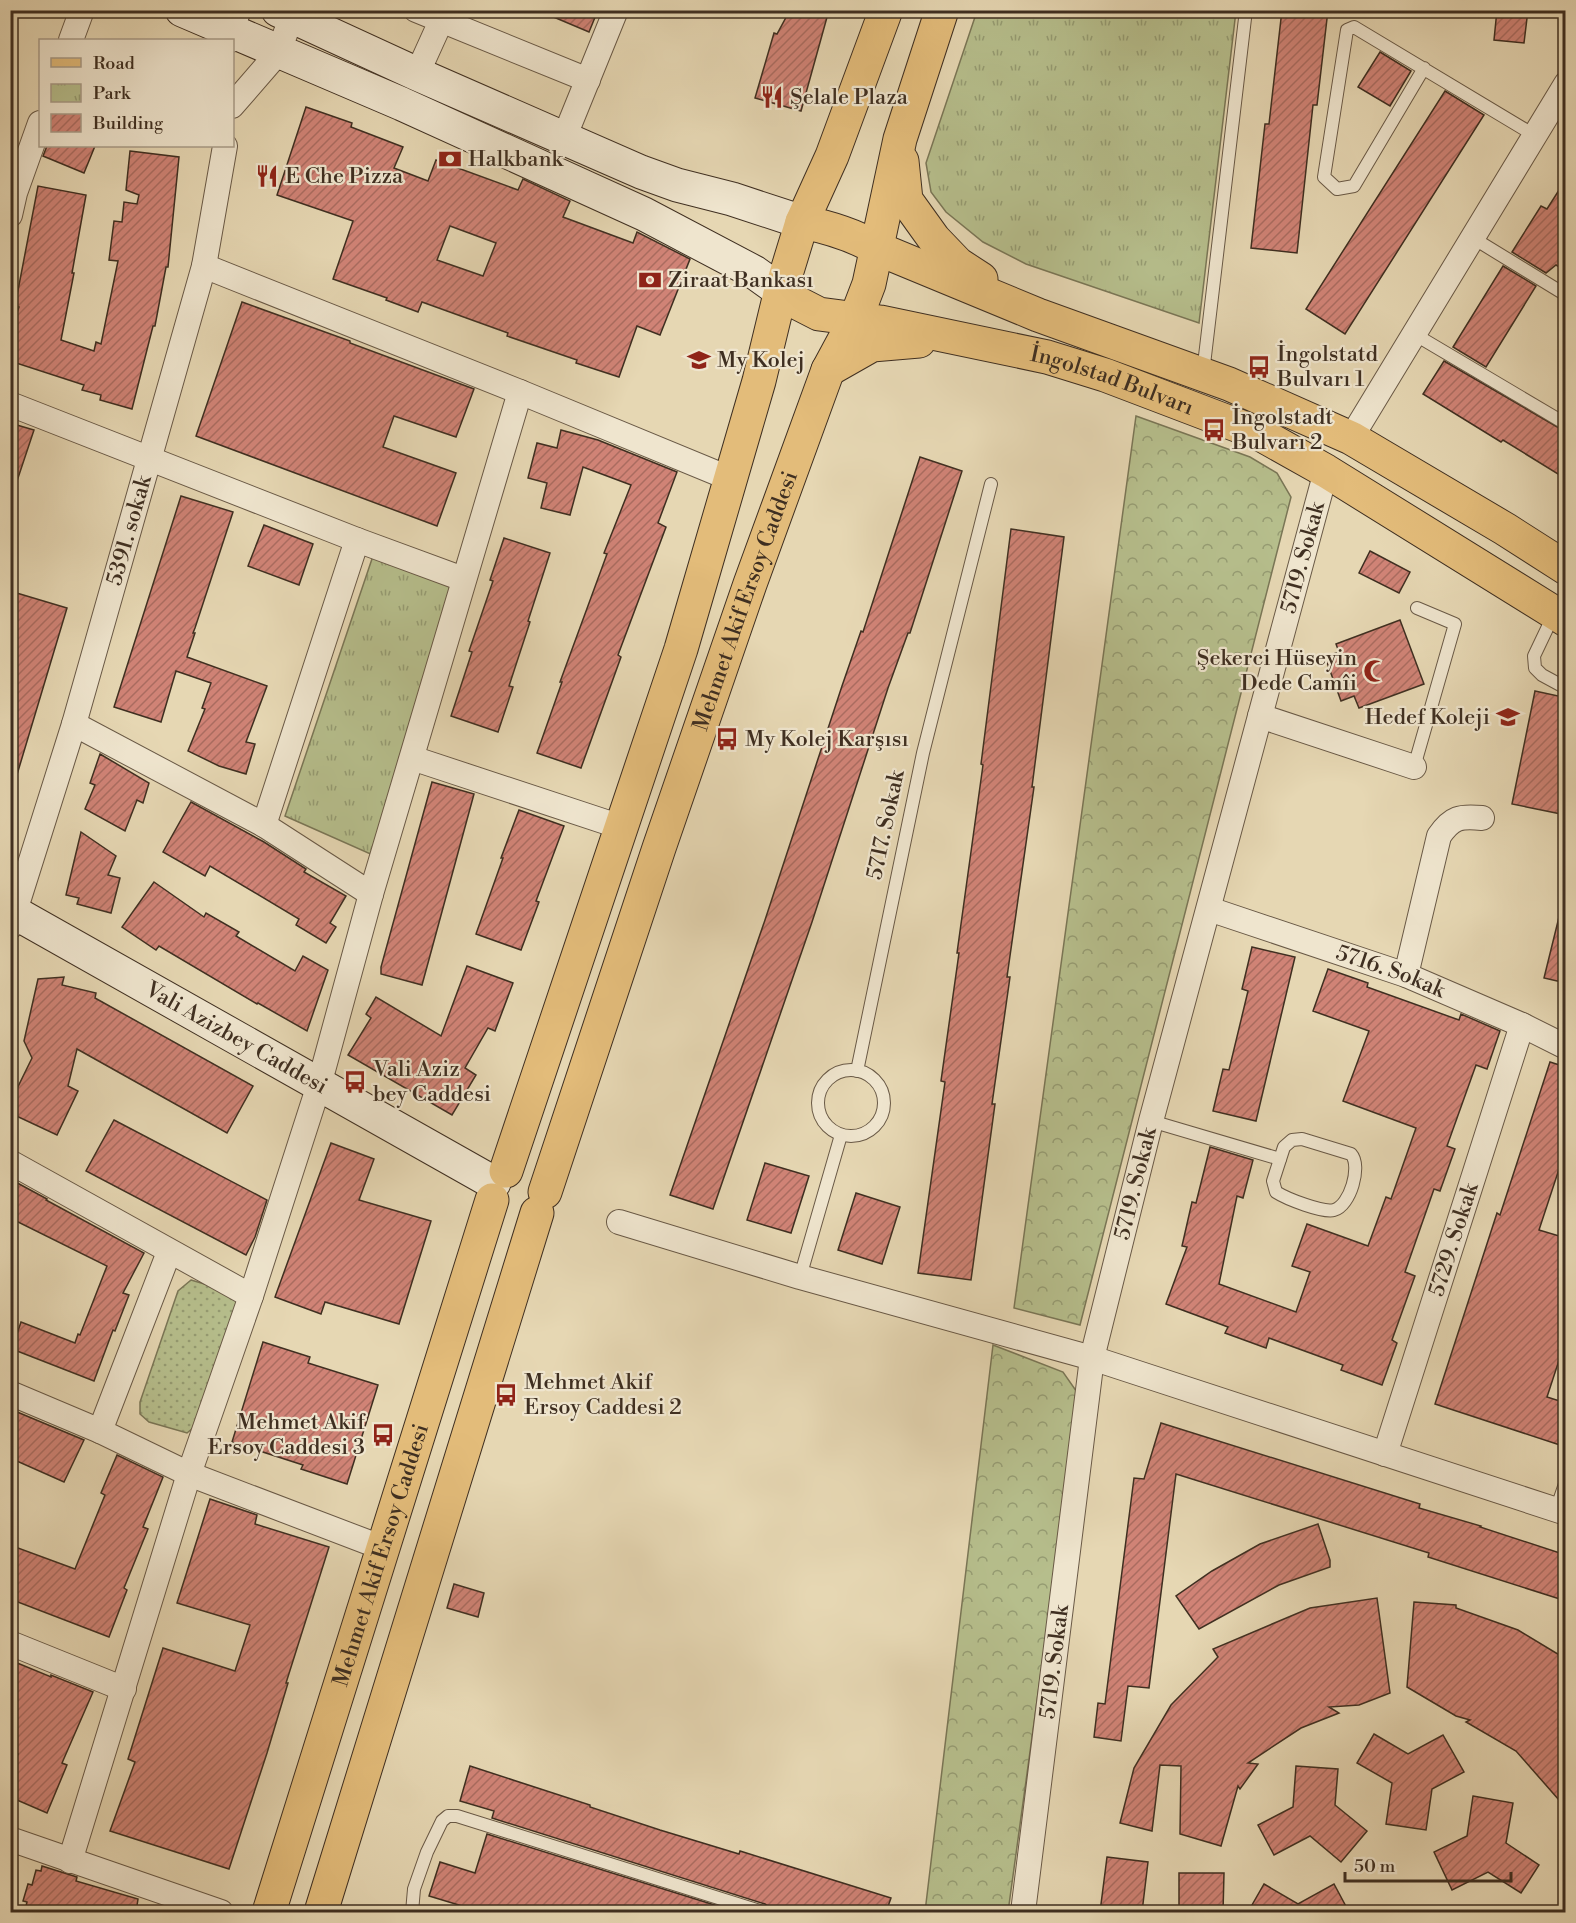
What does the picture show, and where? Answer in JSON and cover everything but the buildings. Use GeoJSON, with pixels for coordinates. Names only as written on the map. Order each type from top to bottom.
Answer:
{"type":"FeatureCollection","features":[{"type":"Feature","properties":{"kind":"main road"},"geometry":{"type":"LineString","coordinates":[[182,10],[234,27],[278,53],[402,104],[644,214],[754,272],[775,287],[780,294]]}},
{"type":"Feature","properties":{"kind":"main road","name":"Mehmet Akif Ersoy Caddesi"},"geometry":{"type":"LineString","coordinates":[[269,1912],[497,1185],[681,649],[759,381],[780,294],[802,222],[832,156],[886,10]]}},
{"type":"Feature","properties":{"kind":"main road","name":"Mehmet Akif Ersoy Caddesi"},"geometry":{"type":"LineString","coordinates":[[321,1912],[541,1203],[658,848],[828,370],[855,318],[869,284],[900,139],[942,10]]}},
{"type":"Feature","properties":{"kind":"main road"},"geometry":{"type":"LineString","coordinates":[[287,12],[417,74],[640,172],[802,222]]}},
{"type":"Feature","properties":{"kind":"main road"},"geometry":{"type":"LineString","coordinates":[[900,139],[906,200],[934,239],[958,264],[1038,315]]}},
{"type":"Feature","properties":{"kind":"main road","name":"İngolstad Bulvarı"},"geometry":{"type":"LineString","coordinates":[[802,222],[846,233],[876,248],[1038,315],[1203,374],[1351,438],[1505,529],[1566,568]]}},
{"type":"Feature","properties":{"kind":"main road","name":"İngolstad Bulvarı"},"geometry":{"type":"LineString","coordinates":[[780,294],[819,314],[855,318],[1047,357],[1106,375],[1260,434],[1326,471],[1560,616]]}},
{"type":"Feature","properties":{"kind":"main road"},"geometry":{"type":"LineString","coordinates":[[828,370],[872,345],[916,341],[966,341]]}},
{"type":"Feature","properties":{"kind":"main road","name":"Vali Azizbey Caddesi"},"geometry":{"type":"LineString","coordinates":[[12,916],[497,1185]]}},
{"type":"Feature","properties":{"kind":"main road"},"geometry":{"type":"LineString","coordinates":[[514,1168],[531,1171],[538,1176],[541,1203],[530,1218],[514,1220],[500,1214],[497,1185],[514,1168]]}},
{"type":"Feature","properties":{"kind":"main road"},"geometry":{"type":"LineString","coordinates":[[281,1912],[298,1912]]}},
{"type":"Feature","properties":{"kind":"street"},"geometry":{"type":"LineString","coordinates":[[71,39],[82,10]]}},
{"type":"Feature","properties":{"kind":"street"},"geometry":{"type":"LineString","coordinates":[[416,10],[443,16],[588,80]]}},
{"type":"Feature","properties":{"kind":"street"},"geometry":{"type":"LineString","coordinates":[[564,138],[616,10]]}},
{"type":"Feature","properties":{"kind":"street"},"geometry":{"type":"LineString","coordinates":[[234,104],[278,53],[287,12]]}},
{"type":"Feature","properties":{"kind":"street"},"geometry":{"type":"LineString","coordinates":[[417,74],[443,16]]}},
{"type":"Feature","properties":{"kind":"street"},"geometry":{"type":"LineString","coordinates":[[1351,438],[1566,84]]}},
{"type":"Feature","properties":{"kind":"street"},"geometry":{"type":"LineString","coordinates":[[12,200],[39,126]]}},
{"type":"Feature","properties":{"kind":"street","name":"5391. sokak"},"geometry":{"type":"LineString","coordinates":[[12,916],[74,724],[204,266],[225,147]]}},
{"type":"Feature","properties":{"kind":"street"},"geometry":{"type":"LineString","coordinates":[[204,266],[731,479]]}},
{"type":"Feature","properties":{"kind":"street"},"geometry":{"type":"LineString","coordinates":[[70,1861],[189,1474],[251,1296],[319,1085],[371,894],[520,392]]}},
{"type":"Feature","properties":{"kind":"street"},"geometry":{"type":"LineString","coordinates":[[10,404],[357,540],[463,579]]}},
{"type":"Feature","properties":{"kind":"street","name":"5719. Sokak"},"geometry":{"type":"LineString","coordinates":[[1023,1912],[1092,1358],[1151,1121],[1326,471]]}},
{"type":"Feature","properties":{"kind":"street"},"geometry":{"type":"LineString","coordinates":[[264,825],[357,540]]}},
{"type":"Feature","properties":{"kind":"street"},"geometry":{"type":"LineString","coordinates":[[1260,716],[1414,767]]}},
{"type":"Feature","properties":{"kind":"street"},"geometry":{"type":"LineString","coordinates":[[74,724],[264,825],[371,894]]}},
{"type":"Feature","properties":{"kind":"street"},"geometry":{"type":"LineString","coordinates":[[412,758],[621,827]]}},
{"type":"Feature","properties":{"kind":"street"},"geometry":{"type":"LineString","coordinates":[[1406,975],[1439,836],[1447,824],[1462,816],[1482,818]]}},
{"type":"Feature","properties":{"kind":"street","name":"5716. Sokak"},"geometry":{"type":"LineString","coordinates":[[1209,909],[1406,975],[1522,1024],[1566,1047]]}},
{"type":"Feature","properties":{"kind":"street","name":"5729. Sokak"},"geometry":{"type":"LineString","coordinates":[[1385,1454],[1522,1024]]}},
{"type":"Feature","properties":{"kind":"street"},"geometry":{"type":"LineString","coordinates":[[10,1162],[251,1296]]}},
{"type":"Feature","properties":{"kind":"street"},"geometry":{"type":"LineString","coordinates":[[619,1222],[800,1277],[1092,1358],[1561,1512]]}},
{"type":"Feature","properties":{"kind":"street"},"geometry":{"type":"LineString","coordinates":[[100,1431],[170,1252]]}},
{"type":"Feature","properties":{"kind":"street"},"geometry":{"type":"LineString","coordinates":[[10,1393],[100,1431],[189,1474],[384,1550]]}},
{"type":"Feature","properties":{"kind":"street"},"geometry":{"type":"LineString","coordinates":[[10,1643],[124,1689]]}},
{"type":"Feature","properties":{"kind":"street"},"geometry":{"type":"LineString","coordinates":[[10,1846],[11,1839],[221,1912]]}},
{"type":"Feature","properties":{"kind":"lane"},"geometry":{"type":"LineString","coordinates":[[1203,374],[1246,10]]}},
{"type":"Feature","properties":{"kind":"lane"},"geometry":{"type":"LineString","coordinates":[[1425,68],[1354,186],[1336,189],[1324,177],[1347,30],[1354,27],[1425,68],[1534,135]]}},
{"type":"Feature","properties":{"kind":"lane"},"geometry":{"type":"LineString","coordinates":[[1473,238],[1566,295]]}},
{"type":"Feature","properties":{"kind":"lane"},"geometry":{"type":"LineString","coordinates":[[1414,334],[1566,424]]}},
{"type":"Feature","properties":{"kind":"lane","name":"5717. Sokak"},"geometry":{"type":"LineString","coordinates":[[857,1071],[923,753],[991,484]]}},
{"type":"Feature","properties":{"kind":"lane"},"geometry":{"type":"LineString","coordinates":[[1414,767],[1455,624],[1417,608]]}},
{"type":"Feature","properties":{"kind":"lane"},"geometry":{"type":"LineString","coordinates":[[1560,616],[1534,656],[1535,668],[1542,675],[1566,688]]}},
{"type":"Feature","properties":{"kind":"lane"},"geometry":{"type":"LineString","coordinates":[[857,1071],[875,1081],[884,1099],[883,1110],[880,1120],[864,1134],[841,1135],[831,1130],[823,1122],[818,1100],[822,1089],[837,1074],[857,1071]]}},
{"type":"Feature","properties":{"kind":"lane"},"geometry":{"type":"LineString","coordinates":[[1151,1121],[1280,1159]]}},
{"type":"Feature","properties":{"kind":"lane"},"geometry":{"type":"LineString","coordinates":[[800,1277],[841,1135]]}},
{"type":"Feature","properties":{"kind":"lane"},"geometry":{"type":"LineString","coordinates":[[1302,1139],[1351,1154],[1356,1159],[1357,1170],[1347,1199],[1341,1208],[1331,1211],[1286,1198],[1276,1192],[1273,1181],[1280,1159],[1284,1147],[1292,1140],[1302,1139]]}},
{"type":"Feature","properties":{"kind":"lane"},"geometry":{"type":"LineString","coordinates":[[1561,1512],[1566,1481]]}},
{"type":"Feature","properties":{"kind":"lane"},"geometry":{"type":"LineString","coordinates":[[412,1912],[414,1889],[427,1852],[442,1821],[448,1816],[457,1816],[763,1912]]}},
{"type":"Feature","properties":{"kind":"green space"},"geometry":{"type":"Polygon","coordinates":[[[977,11],[1236,11],[1199,323],[1026,264],[983,242],[946,212],[931,192],[926,163],[977,11]]]}},
{"type":"Feature","properties":{"kind":"green space"},"geometry":{"type":"Polygon","coordinates":[[[1136,416],[1250,457],[1277,473],[1291,497],[1080,1325],[1014,1308],[1136,416]]]}},
{"type":"Feature","properties":{"kind":"green space"},"geometry":{"type":"Polygon","coordinates":[[[374,553],[455,579],[375,856],[285,816],[374,553]]]}},
{"type":"Feature","properties":{"kind":"green space"},"geometry":{"type":"Polygon","coordinates":[[[191,1280],[228,1291],[238,1299],[199,1423],[187,1433],[149,1422],[140,1414],[140,1402],[178,1291],[191,1280]]]}},
{"type":"Feature","properties":{"kind":"green space"},"geometry":{"type":"Polygon","coordinates":[[[993,1345],[1063,1372],[1079,1395],[1008,1912],[925,1912],[993,1345]]]}},
{"type":"Feature","properties":{"kind":"place","name":"Şelale Plaza"},"geometry":{"type":"Point","coordinates":[772,97]}},
{"type":"Feature","properties":{"kind":"place","name":"Halkbank"},"geometry":{"type":"Point","coordinates":[450,159]}},
{"type":"Feature","properties":{"kind":"place","name":"E Che Pizza"},"geometry":{"type":"Point","coordinates":[267,176]}},
{"type":"Feature","properties":{"kind":"place","name":"Ziraat Bankası"},"geometry":{"type":"Point","coordinates":[650,280]}},
{"type":"Feature","properties":{"kind":"place","name":"My Kolej"},"geometry":{"type":"Point","coordinates":[699,360]}},
{"type":"Feature","properties":{"kind":"place","name":"İngolstatd Bulvarı 1"},"geometry":{"type":"Point","coordinates":[1259,367]}},
{"type":"Feature","properties":{"kind":"place","name":"İngolstadt Bulvarı 2"},"geometry":{"type":"Point","coordinates":[1214,430]}},
{"type":"Feature","properties":{"kind":"place","name":"Şekerci Hüseyin Dede Camîi"},"geometry":{"type":"Point","coordinates":[1375,671]}},
{"type":"Feature","properties":{"kind":"place","name":"Hedef Koleji"},"geometry":{"type":"Point","coordinates":[1508,717]}},
{"type":"Feature","properties":{"kind":"place","name":"My Kolej Karşısı"},"geometry":{"type":"Point","coordinates":[727,739]}},
{"type":"Feature","properties":{"kind":"place","name":"Vali Aziz bey Caddesi"},"geometry":{"type":"Point","coordinates":[355,1082]}},
{"type":"Feature","properties":{"kind":"place","name":"Mehmet Akif Ersoy Caddesi 2"},"geometry":{"type":"Point","coordinates":[506,1395]}},
{"type":"Feature","properties":{"kind":"place","name":"Mehmet Akif Ersoy Caddesi 3"},"geometry":{"type":"Point","coordinates":[383,1435]}}]}
